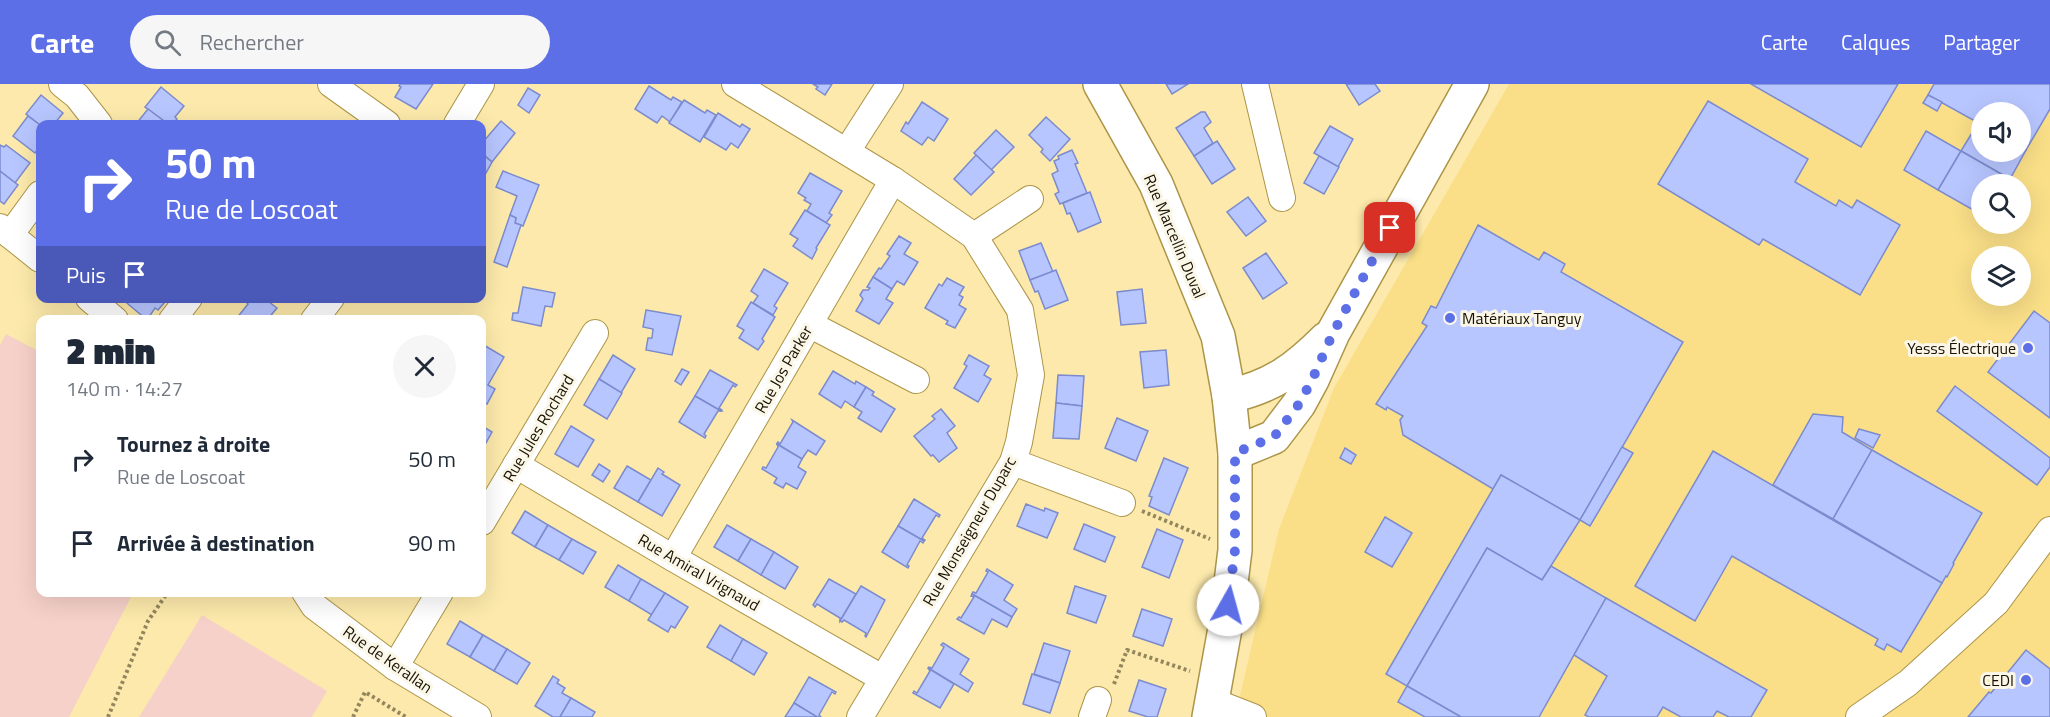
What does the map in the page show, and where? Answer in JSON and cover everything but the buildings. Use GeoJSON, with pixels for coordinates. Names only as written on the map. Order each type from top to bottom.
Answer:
{"type":"FeatureCollection","features":[{"type":"Feature","properties":{"kind":"main road","name":"Rue Marcellin Duval"},"geometry":{"type":"LineString","coordinates":[[1100,84],[1160,195],[1218,336],[1229,396],[1235,453],[1235,550],[1213,699]]}},
{"type":"Feature","properties":{"kind":"main road"},"geometry":{"type":"LineString","coordinates":[[1235,453],[1274,437],[1299,404],[1333,333],[1472,84]]}},
{"type":"Feature","properties":{"kind":"main road"},"geometry":{"type":"LineString","coordinates":[[1229,396],[1266,386],[1303,362],[1333,333]]}},
{"type":"Feature","properties":{"kind":"street"},"geometry":{"type":"LineString","coordinates":[[62,84],[77,96],[93,120]]}},
{"type":"Feature","properties":{"kind":"street"},"geometry":{"type":"LineString","coordinates":[[330,84],[381,120]]}},
{"type":"Feature","properties":{"kind":"street"},"geometry":{"type":"LineString","coordinates":[[459,120],[482,84]]}},
{"type":"Feature","properties":{"kind":"street","name":"Rue Monseigneur Duparc"},"geometry":{"type":"LineString","coordinates":[[735,84],[893,180],[974,236],[1020,310],[1031,375],[1019,442],[1013,462],[860,717]]}},
{"type":"Feature","properties":{"kind":"street"},"geometry":{"type":"LineString","coordinates":[[847,151],[890,84]]}},
{"type":"Feature","properties":{"kind":"street"},"geometry":{"type":"LineString","coordinates":[[1255,84],[1282,198]]}},
{"type":"Feature","properties":{"kind":"street","name":"Rue Jos Parker"},"geometry":{"type":"LineString","coordinates":[[673,558],[893,180]]}},
{"type":"Feature","properties":{"kind":"street"},"geometry":{"type":"LineString","coordinates":[[36,198],[5,231],[36,257]]}},
{"type":"Feature","properties":{"kind":"street"},"geometry":{"type":"LineString","coordinates":[[974,236],[1030,199]]}},
{"type":"Feature","properties":{"kind":"street"},"geometry":{"type":"LineString","coordinates":[[95,303],[109,315]]}},
{"type":"Feature","properties":{"kind":"street"},"geometry":{"type":"LineString","coordinates":[[176,315],[185,303]]}},
{"type":"Feature","properties":{"kind":"street"},"geometry":{"type":"LineString","coordinates":[[318,315],[327,303]]}},
{"type":"Feature","properties":{"kind":"street"},"geometry":{"type":"LineString","coordinates":[[809,324],[916,380]]}},
{"type":"Feature","properties":{"kind":"street","name":"Rue Jules Rochard"},"geometry":{"type":"LineString","coordinates":[[486,515],[595,333]]}},
{"type":"Feature","properties":{"kind":"street"},"geometry":{"type":"LineString","coordinates":[[1013,462],[1122,503]]}},
{"type":"Feature","properties":{"kind":"street","name":"Rue Amiral Vrignaud"},"geometry":{"type":"LineString","coordinates":[[516,465],[882,678]]}},
{"type":"Feature","properties":{"kind":"street"},"geometry":{"type":"LineString","coordinates":[[1859,717],[1908,683],[1996,603],[2050,530]]}},
{"type":"Feature","properties":{"kind":"street","name":"Rue de Kerallan"},"geometry":{"type":"LineString","coordinates":[[308,597],[314,606],[395,667],[478,717]]}},
{"type":"Feature","properties":{"kind":"street"},"geometry":{"type":"LineString","coordinates":[[395,667],[437,597]]}},
{"type":"Feature","properties":{"kind":"street"},"geometry":{"type":"LineString","coordinates":[[1213,699],[1253,717]]}},
{"type":"Feature","properties":{"kind":"path"},"geometry":{"type":"LineString","coordinates":[[1122,503],[1235,550]]}},
{"type":"Feature","properties":{"kind":"path"},"geometry":{"type":"LineString","coordinates":[[108,717],[148,621],[165,597]]}},
{"type":"Feature","properties":{"kind":"path"},"geometry":{"type":"LineString","coordinates":[[1095,709],[1113,687],[1127,650],[1213,699]]}},
{"type":"Feature","properties":{"kind":"path"},"geometry":{"type":"LineString","coordinates":[[353,717],[365,692],[406,717]]}},
{"type":"Feature","properties":{"kind":"shaded area"},"geometry":{"type":"Polygon","coordinates":[[[1509,84],[2050,84],[2050,717],[1235,717],[1279,529],[1334,388],[1509,84]]]}},
{"type":"Feature","properties":{"kind":"shaded area"},"geometry":{"type":"Polygon","coordinates":[[[6,334],[36,350],[36,597],[131,597],[69,717],[0,717],[0,345],[6,334]]]}},
{"type":"Feature","properties":{"kind":"shaded area"},"geometry":{"type":"Polygon","coordinates":[[[202,615],[327,691],[312,717],[139,717],[202,615]]]}},
{"type":"Feature","properties":{"kind":"place","name":"Matériaux Tanguy"},"geometry":{"type":"Point","coordinates":[1450,318]}},
{"type":"Feature","properties":{"kind":"place","name":"Yesss Électrique"},"geometry":{"type":"Point","coordinates":[2028,348]}},
{"type":"Feature","properties":{"kind":"place","name":"CEDI"},"geometry":{"type":"Point","coordinates":[2026,680]}},
{"type":"Feature","properties":{"kind":"route"},"geometry":{"type":"LineString","coordinates":[[1228,605],[1235,550],[1235,453],[1274,437],[1299,404],[1333,333],[1390,228]]}}]}
